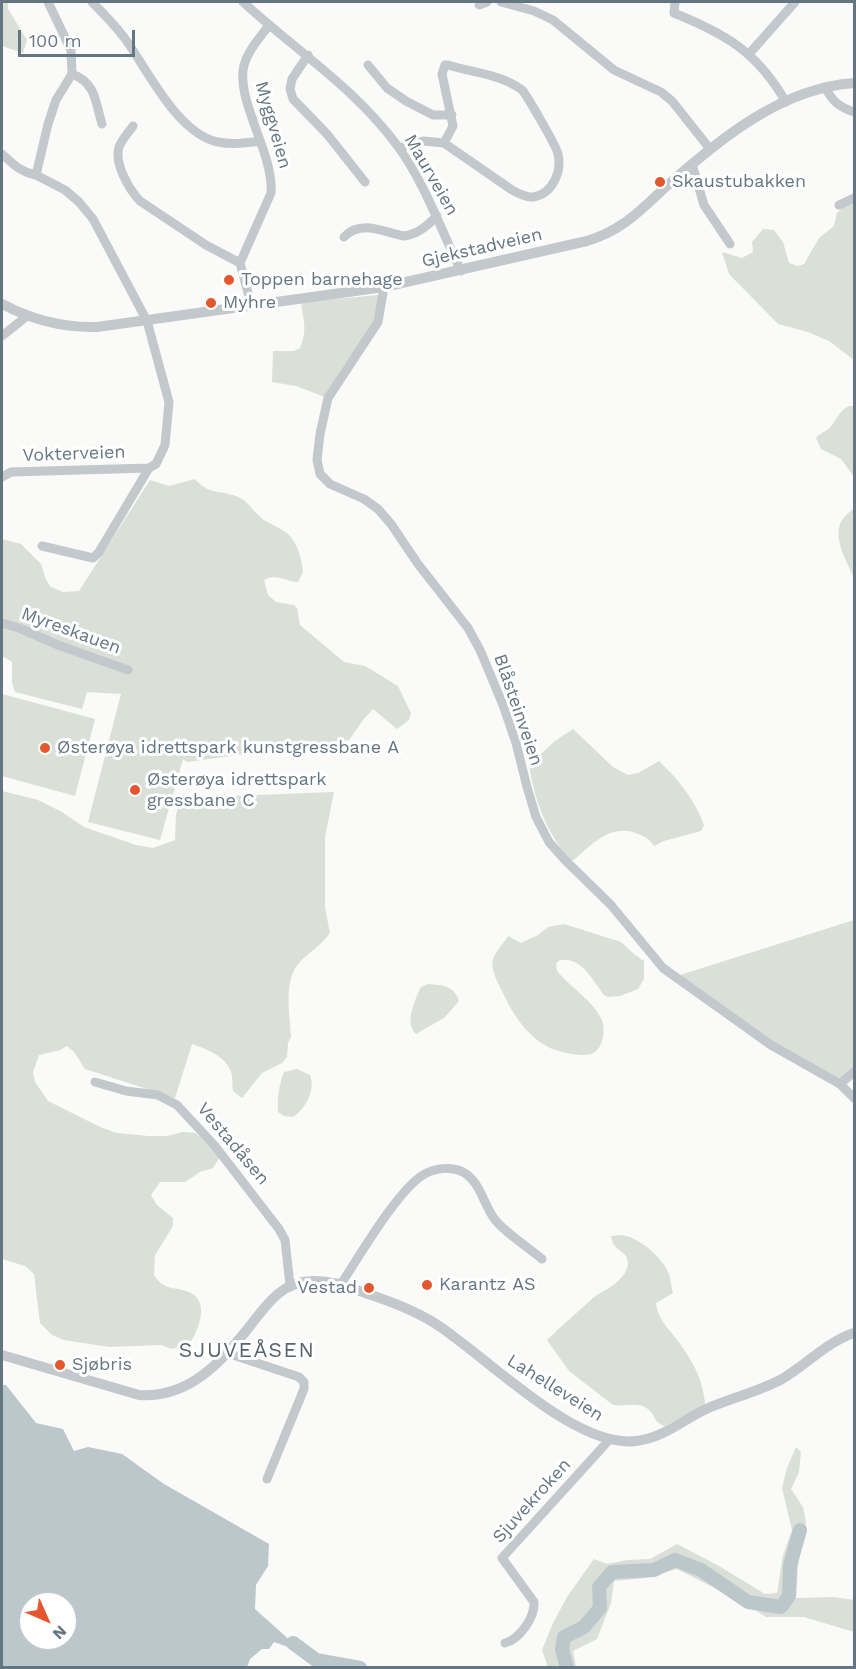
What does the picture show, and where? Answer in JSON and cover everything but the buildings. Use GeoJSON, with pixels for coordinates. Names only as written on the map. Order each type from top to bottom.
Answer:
{"type":"FeatureCollection","features":[{"type":"Feature","properties":{"kind":"street"},"geometry":{"type":"LineString","coordinates":[[36,175],[50,116],[56,100],[72,74],[71,50],[48,2]]}},
{"type":"Feature","properties":{"kind":"street"},"geometry":{"type":"LineString","coordinates":[[92,2],[126,40],[163,99],[193,128],[204,137],[217,142],[235,144],[260,141]]}},
{"type":"Feature","properties":{"kind":"street","name":"Maurveien"},"geometry":{"type":"LineString","coordinates":[[243,2],[308,55],[369,111],[399,148],[436,216],[461,271]]}},
{"type":"Feature","properties":{"kind":"street"},"geometry":{"type":"LineString","coordinates":[[501,2],[534,11],[555,21],[611,68],[664,93],[710,149]]}},
{"type":"Feature","properties":{"kind":"street"},"geometry":{"type":"LineString","coordinates":[[675,2],[674,13],[712,28],[749,54],[786,102]]}},
{"type":"Feature","properties":{"kind":"street"},"geometry":{"type":"LineString","coordinates":[[749,54],[795,2]]}},
{"type":"Feature","properties":{"kind":"street","name":"Myggveien"},"geometry":{"type":"LineString","coordinates":[[240,262],[272,193],[269,167],[242,77],[249,54],[269,25]]}},
{"type":"Feature","properties":{"kind":"street"},"geometry":{"type":"LineString","coordinates":[[308,55],[292,79],[290,88],[293,99],[327,134],[365,182]]}},
{"type":"Feature","properties":{"kind":"street","name":"Maurveien"},"geometry":{"type":"LineString","coordinates":[[368,65],[387,88],[406,101],[433,115],[452,115]]}},
{"type":"Feature","properties":{"kind":"street"},"geometry":{"type":"LineString","coordinates":[[399,148],[423,141],[444,143],[512,190],[533,197],[542,194],[554,182],[558,174],[558,153],[524,91],[502,78],[445,65],[442,74],[453,126],[444,143]]}},
{"type":"Feature","properties":{"kind":"street"},"geometry":{"type":"LineString","coordinates":[[72,74],[84,78],[90,85],[102,124]]}},
{"type":"Feature","properties":{"kind":"street","name":"Gjekstadveien"},"geometry":{"type":"LineString","coordinates":[[2,304],[27,316],[50,323],[84,327],[147,321],[251,304],[384,287],[461,271],[604,236],[623,226],[692,164],[743,125],[786,102],[825,87],[855,83]]}},
{"type":"Feature","properties":{"kind":"street"},"geometry":{"type":"LineString","coordinates":[[825,87],[835,103],[855,112]]}},
{"type":"Feature","properties":{"kind":"street"},"geometry":{"type":"LineString","coordinates":[[133,126],[119,147],[118,158],[134,194],[140,201],[206,245],[240,262],[251,304]]}},
{"type":"Feature","properties":{"kind":"street","name":"Vokterveien"},"geometry":{"type":"LineString","coordinates":[[2,154],[18,169],[36,175],[65,190],[80,202],[93,219],[147,321],[169,402],[165,445],[156,464],[149,468],[11,472],[2,477]]}},
{"type":"Feature","properties":{"kind":"street"},"geometry":{"type":"LineString","coordinates":[[692,164],[704,205],[730,244]]}},
{"type":"Feature","properties":{"kind":"street"},"geometry":{"type":"LineString","coordinates":[[839,205],[855,198]]}},
{"type":"Feature","properties":{"kind":"street"},"geometry":{"type":"LineString","coordinates":[[344,237],[352,229],[360,227],[404,236],[412,235],[427,226],[436,216]]}},
{"type":"Feature","properties":{"kind":"street","name":"Blåsteinveien"},"geometry":{"type":"LineString","coordinates":[[384,287],[380,314],[373,331],[328,398],[317,460],[320,474],[330,484],[364,499],[378,509],[468,628],[503,705],[536,817],[549,842],[611,905],[663,968],[771,1045],[840,1084],[855,1098]]}},
{"type":"Feature","properties":{"kind":"street"},"geometry":{"type":"LineString","coordinates":[[2,336],[27,316]]}},
{"type":"Feature","properties":{"kind":"street","name":"Vokterveien"},"geometry":{"type":"LineString","coordinates":[[42,546],[93,558],[99,552],[149,468]]}},
{"type":"Feature","properties":{"kind":"street","name":"Myreskauen"},"geometry":{"type":"LineString","coordinates":[[2,623],[128,670]]}},
{"type":"Feature","properties":{"kind":"street"},"geometry":{"type":"LineString","coordinates":[[840,1084],[855,1072]]}},
{"type":"Feature","properties":{"kind":"street","name":"Vestadåsen"},"geometry":{"type":"LineString","coordinates":[[95,1082],[126,1091],[158,1095],[177,1105],[227,1161],[279,1228],[285,1240],[290,1285]]}},
{"type":"Feature","properties":{"kind":"street"},"geometry":{"type":"LineString","coordinates":[[341,1284],[397,1201],[422,1175],[433,1170],[464,1172],[483,1195],[496,1221],[542,1259]]}},
{"type":"Feature","properties":{"kind":"street","name":"Lahelleveien"},"geometry":{"type":"LineString","coordinates":[[290,1285],[314,1280],[341,1284],[399,1305],[420,1315],[452,1336],[503,1376],[581,1429],[624,1442],[658,1436],[708,1408],[763,1388],[783,1378],[830,1344],[855,1333]]}},
{"type":"Feature","properties":{"kind":"street"},"geometry":{"type":"LineString","coordinates":[[2,1355],[139,1395],[162,1395],[187,1386],[226,1353],[280,1290],[290,1285]]}},
{"type":"Feature","properties":{"kind":"street"},"geometry":{"type":"LineString","coordinates":[[226,1353],[299,1377],[304,1382],[304,1389],[267,1479]]}},
{"type":"Feature","properties":{"kind":"street","name":"Sjuvekroken"},"geometry":{"type":"LineString","coordinates":[[505,1643],[518,1634],[531,1619],[535,1610],[534,1602],[502,1558],[610,1439]]}},
{"type":"Feature","properties":{"kind":"shaded area"},"geometry":{"type":"Polygon","coordinates":[[[2,2],[8,2],[8,9],[27,40],[23,53],[2,46],[2,2]]]}},
{"type":"Feature","properties":{"kind":"shaded area"},"geometry":{"type":"Polygon","coordinates":[[[854,200],[854,360],[829,341],[808,332],[778,324],[729,274],[722,252],[742,258],[753,252],[752,242],[763,229],[774,230],[783,242],[789,263],[798,266],[804,264],[819,238],[834,226],[837,213],[854,200]]]}},
{"type":"Feature","properties":{"kind":"shaded area"},"geometry":{"type":"Polygon","coordinates":[[[379,295],[373,326],[343,367],[325,397],[296,386],[272,382],[273,351],[294,351],[300,348],[304,330],[301,302],[379,295]]]}},
{"type":"Feature","properties":{"kind":"shaded area"},"geometry":{"type":"Polygon","coordinates":[[[849,406],[854,406],[854,477],[841,459],[821,449],[816,438],[830,427],[841,412],[849,406]]]}},
{"type":"Feature","properties":{"kind":"shaded area"},"geometry":{"type":"Polygon","coordinates":[[[195,479],[209,490],[240,498],[260,517],[292,538],[298,549],[303,572],[298,582],[277,578],[264,580],[268,595],[276,602],[294,605],[297,608],[300,625],[344,662],[365,666],[398,686],[411,713],[409,720],[397,729],[373,709],[349,740],[187,762],[183,759],[160,840],[88,822],[121,694],[87,692],[82,709],[15,692],[12,683],[12,662],[2,656],[2,539],[21,544],[41,564],[51,587],[63,592],[79,591],[150,480],[169,486],[195,479]]]}},
{"type":"Feature","properties":{"kind":"shaded area"},"geometry":{"type":"Polygon","coordinates":[[[854,508],[854,578],[842,550],[839,529],[842,520],[854,508]]]}},
{"type":"Feature","properties":{"kind":"shaded area","name":"Østerøya idrettspark kunstgressbane A"},"geometry":{"type":"Polygon","coordinates":[[[2,694],[95,719],[75,796],[2,776],[2,694]]]}},
{"type":"Feature","properties":{"kind":"shaded area"},"geometry":{"type":"Polygon","coordinates":[[[573,729],[613,767],[628,775],[638,773],[659,761],[691,798],[704,825],[701,831],[654,846],[648,839],[636,833],[618,831],[602,838],[574,860],[570,860],[554,838],[543,816],[529,765],[555,741],[573,729]]]}},
{"type":"Feature","properties":{"kind":"shaded area"},"geometry":{"type":"Polygon","coordinates":[[[2,791],[38,800],[84,827],[136,845],[153,848],[175,840],[176,815],[180,798],[334,792],[325,837],[325,908],[330,933],[294,970],[289,988],[291,1037],[287,1057],[282,1063],[262,1073],[242,1098],[233,1091],[232,1074],[225,1062],[215,1054],[192,1044],[175,1098],[85,1069],[74,1052],[67,1046],[39,1055],[33,1072],[35,1082],[48,1101],[100,1127],[117,1133],[148,1136],[195,1133],[220,1157],[213,1168],[200,1172],[185,1182],[160,1182],[151,1195],[157,1205],[173,1218],[173,1226],[155,1255],[154,1275],[158,1281],[167,1286],[191,1293],[200,1304],[201,1318],[189,1344],[172,1349],[161,1345],[109,1347],[64,1340],[52,1335],[40,1323],[34,1274],[25,1266],[2,1259],[2,791]]]}},
{"type":"Feature","properties":{"kind":"shaded area"},"geometry":{"type":"Polygon","coordinates":[[[854,920],[854,1073],[835,1080],[763,1035],[680,975],[854,920]]]}},
{"type":"Feature","properties":{"kind":"shaded area"},"geometry":{"type":"Polygon","coordinates":[[[564,924],[621,942],[644,961],[644,979],[638,989],[620,996],[608,997],[585,970],[573,961],[558,961],[556,964],[557,971],[562,977],[597,1011],[601,1018],[603,1038],[599,1048],[586,1055],[550,1048],[534,1037],[515,1015],[493,970],[493,959],[508,936],[521,943],[548,927],[564,924]]]}},
{"type":"Feature","properties":{"kind":"shaded area"},"geometry":{"type":"Polygon","coordinates":[[[428,984],[451,989],[459,1001],[444,1018],[416,1034],[411,1024],[412,1011],[421,987],[428,984]]]}},
{"type":"Feature","properties":{"kind":"shaded area"},"geometry":{"type":"Polygon","coordinates":[[[297,1069],[310,1075],[312,1087],[308,1099],[297,1114],[293,1117],[284,1116],[278,1112],[281,1081],[284,1072],[297,1069]]]}},
{"type":"Feature","properties":{"kind":"shaded area"},"geometry":{"type":"Polygon","coordinates":[[[622,1235],[643,1244],[666,1268],[673,1293],[656,1303],[657,1309],[691,1361],[703,1390],[705,1405],[665,1426],[658,1423],[651,1412],[644,1407],[613,1405],[569,1371],[547,1340],[593,1298],[623,1276],[627,1268],[627,1259],[614,1245],[611,1236],[622,1235]]]}},
{"type":"Feature","properties":{"kind":"shaded area"},"geometry":{"type":"Polygon","coordinates":[[[2,1385],[6,1385],[36,1423],[63,1429],[74,1451],[88,1447],[122,1454],[164,1484],[269,1544],[268,1566],[256,1585],[255,1609],[293,1643],[291,1648],[274,1642],[269,1649],[262,1649],[250,1659],[247,1667],[2,1667],[2,1385]]]}},
{"type":"Feature","properties":{"kind":"shaded area"},"geometry":{"type":"Polygon","coordinates":[[[796,1447],[801,1452],[799,1472],[791,1489],[803,1507],[806,1522],[798,1566],[796,1598],[834,1597],[854,1600],[854,1632],[804,1617],[766,1617],[742,1602],[677,1569],[646,1578],[614,1581],[611,1603],[597,1639],[573,1651],[576,1667],[548,1667],[542,1650],[553,1623],[567,1597],[594,1559],[607,1564],[650,1559],[677,1544],[765,1594],[777,1593],[783,1555],[792,1530],[782,1488],[796,1447]]]}},
{"type":"Feature","properties":{"kind":"waterway"},"geometry":{"type":"LineString","coordinates":[[567,1668],[562,1649],[564,1637],[584,1627],[600,1608],[599,1587],[612,1572],[654,1570],[675,1560],[701,1570],[748,1602],[781,1607],[789,1596],[790,1565],[800,1530]]}},
{"type":"Feature","properties":{"kind":"waterway"},"geometry":{"type":"LineString","coordinates":[[293,1643],[316,1660],[360,1668]]}},
{"type":"Feature","properties":{"kind":"place","name":"Skaustubakken"},"geometry":{"type":"Point","coordinates":[660,182]}},
{"type":"Feature","properties":{"kind":"place","name":"Toppen barnehage"},"geometry":{"type":"Point","coordinates":[229,280]}},
{"type":"Feature","properties":{"kind":"place","name":"Myhre"},"geometry":{"type":"Point","coordinates":[211,303]}},
{"type":"Feature","properties":{"kind":"place","name":"Østerøya idrettspark kunstgressbane A"},"geometry":{"type":"Point","coordinates":[45,748]}},
{"type":"Feature","properties":{"kind":"place","name":"Østerøya idrettspark gressbane C"},"geometry":{"type":"Point","coordinates":[135,790]}},
{"type":"Feature","properties":{"kind":"place","name":"Karantz AS"},"geometry":{"type":"Point","coordinates":[427,1285]}},
{"type":"Feature","properties":{"kind":"place","name":"Vestad"},"geometry":{"type":"Point","coordinates":[369,1288]}},
{"type":"Feature","properties":{"kind":"place","name":"Sjøbris"},"geometry":{"type":"Point","coordinates":[60,1365]}},
{"type":"Feature","properties":{"kind":"district","name":"SJUVEÅSEN"},"geometry":{"type":"Point","coordinates":[247,1351]}}]}
